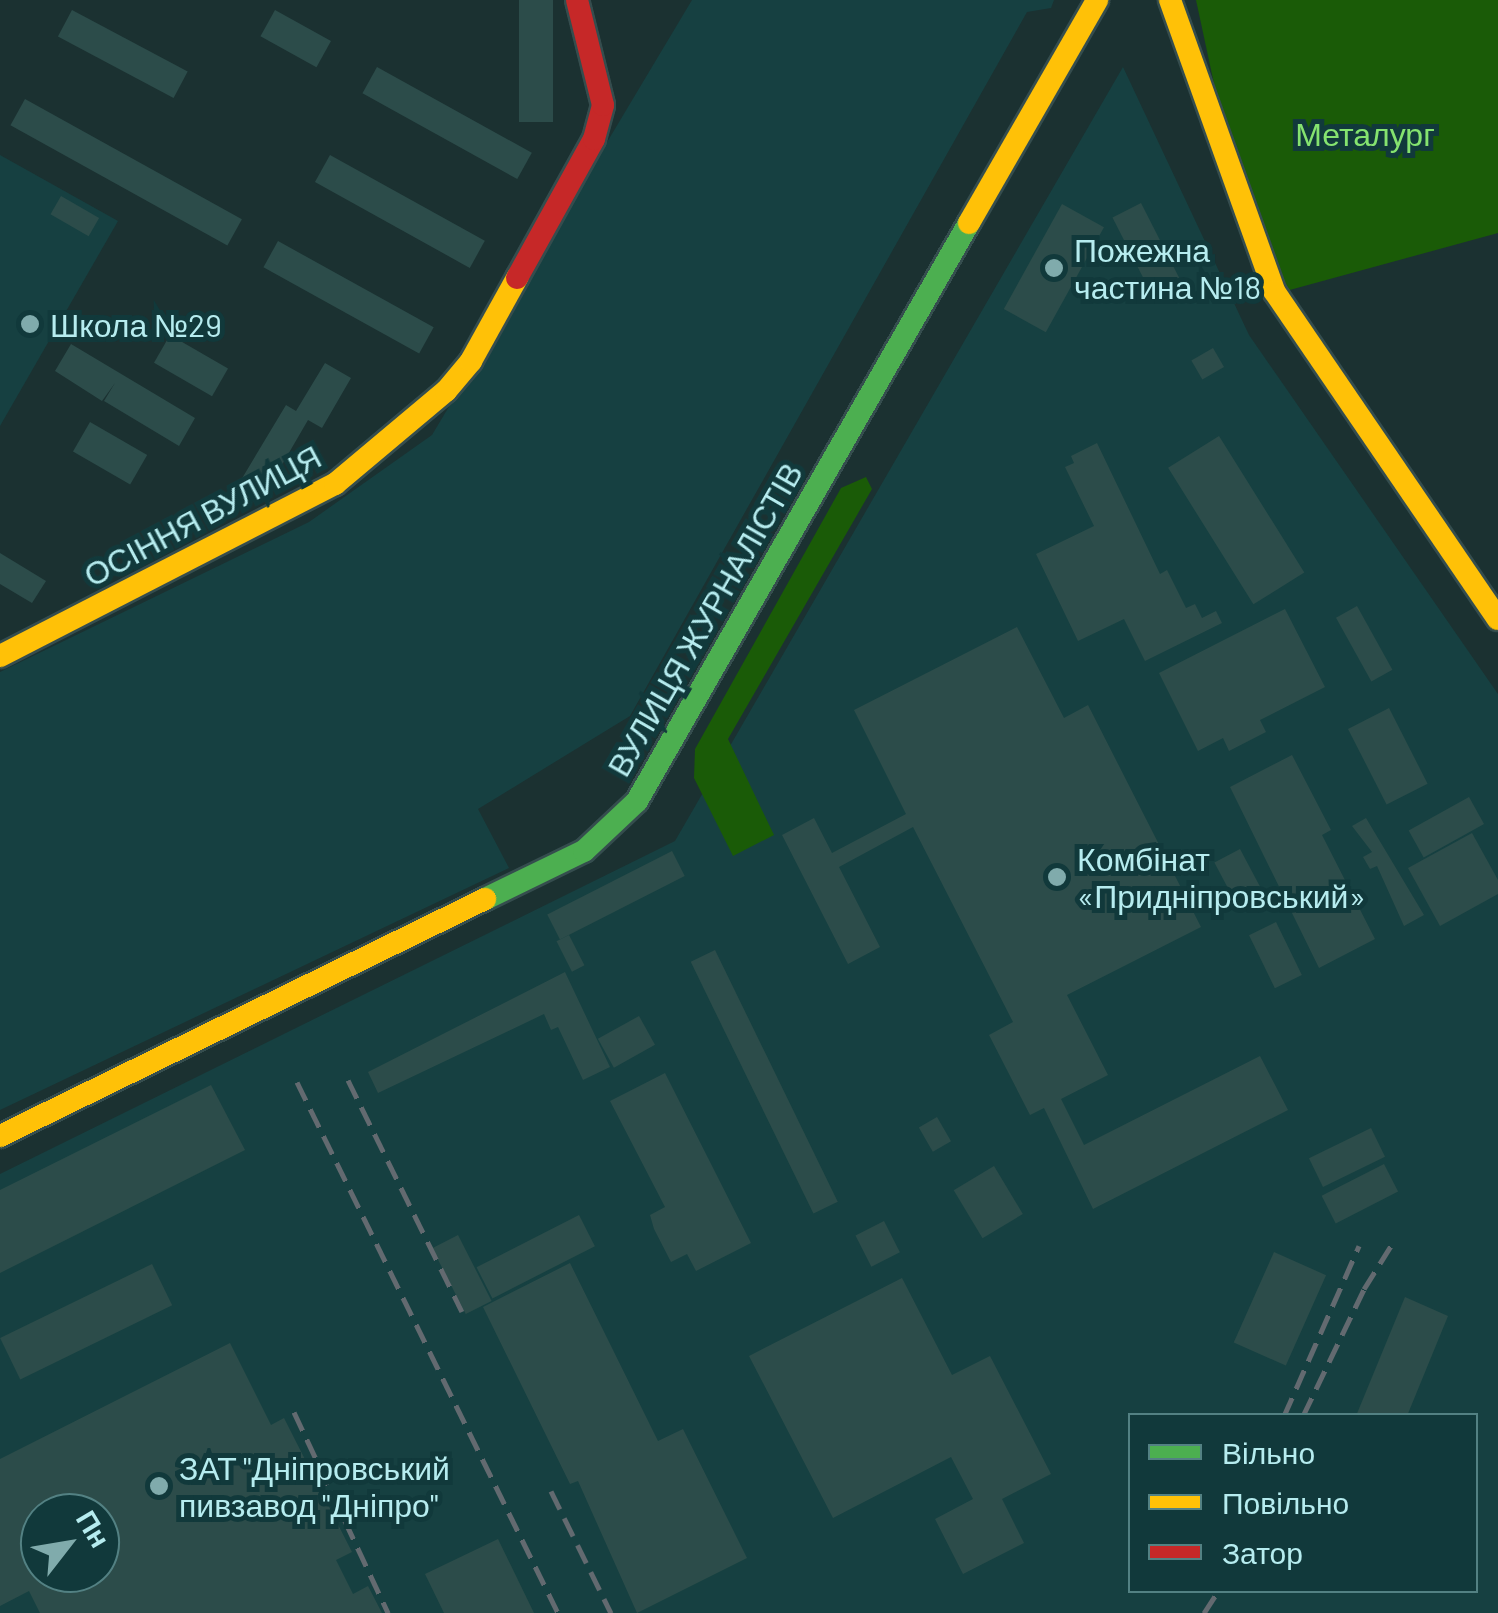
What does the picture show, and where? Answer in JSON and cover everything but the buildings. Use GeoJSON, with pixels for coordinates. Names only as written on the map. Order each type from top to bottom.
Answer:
{"type":"FeatureCollection","features":[{"type":"Feature","properties":{"kind":"street","name":"ОСІННЯ ВУЛИЦЯ"},"geometry":{"type":"LineString","coordinates":[[0,656],[334,484],[446,392],[470,361],[594,139],[603,105],[577,0]]}},
{"type":"Feature","properties":{"kind":"street","name":"ВУЛИЦЯ ЖУРНАЛІСТІВ"},"geometry":{"type":"LineString","coordinates":[[0,1136],[584,851],[637,801],[1097,0]]}},
{"type":"Feature","properties":{"kind":"street"},"geometry":{"type":"LineString","coordinates":[[1170,0],[1274,291],[1498,619]]}},
{"type":"Feature","properties":{"kind":"shaded area"},"geometry":{"type":"Polygon","coordinates":[[[692,0],[1054,0],[1051,8],[1027,12],[630,716],[478,809],[509,868],[0,1110],[0,672],[309,522],[432,435],[692,0]]]}},
{"type":"Feature","properties":{"kind":"shaded area"},"geometry":{"type":"Polygon","coordinates":[[[1123,67],[1249,335],[1498,694],[1498,1613],[0,1613],[0,1174],[675,841],[1123,67]]]}},
{"type":"Feature","properties":{"kind":"shaded area","name":"Школа №29"},"geometry":{"type":"Polygon","coordinates":[[[0,155],[118,221],[0,426],[0,155]]]}},
{"type":"Feature","properties":{"kind":"green space","name":"Металург"},"geometry":{"type":"Polygon","coordinates":[[[1196,0],[1498,0],[1498,233],[1286,291],[1230,158],[1196,0]]]}},
{"type":"Feature","properties":{"kind":"green space"},"geometry":{"type":"Polygon","coordinates":[[[866,477],[872,489],[728,739],[774,835],[733,856],[694,778],[695,749],[841,488],[866,477]]]}},
{"type":"Feature","properties":{"kind":"railway"},"geometry":{"type":"LineString","coordinates":[[348,1080],[462,1312]]}},
{"type":"Feature","properties":{"kind":"railway"},"geometry":{"type":"LineString","coordinates":[[297,1082],[558,1613]]}},
{"type":"Feature","properties":{"kind":"railway"},"geometry":{"type":"LineString","coordinates":[[1304,1413],[1364,1289],[1394,1241]]}},
{"type":"Feature","properties":{"kind":"railway"},"geometry":{"type":"LineString","coordinates":[[1285,1413],[1359,1246]]}},
{"type":"Feature","properties":{"kind":"railway"},"geometry":{"type":"LineString","coordinates":[[294,1412],[388,1613]]}},
{"type":"Feature","properties":{"kind":"railway"},"geometry":{"type":"LineString","coordinates":[[551,1491],[611,1613]]}},
{"type":"Feature","properties":{"kind":"railway"},"geometry":{"type":"LineString","coordinates":[[1204,1613],[1217,1593]]}},
{"type":"Feature","properties":{"kind":"traffic: fast"},"geometry":{"type":"LineString","coordinates":[[485,899],[584,851],[637,801],[969,223]]}},
{"type":"Feature","properties":{"kind":"traffic: slow"},"geometry":{"type":"LineString","coordinates":[[969,223],[1097,0]]}},
{"type":"Feature","properties":{"kind":"traffic: slow"},"geometry":{"type":"LineString","coordinates":[[1170,0],[1274,291],[1498,619]]}},
{"type":"Feature","properties":{"kind":"traffic: slow"},"geometry":{"type":"LineString","coordinates":[[0,656],[335,484],[446,391],[471,361],[517,278]]}},
{"type":"Feature","properties":{"kind":"traffic: slow"},"geometry":{"type":"LineString","coordinates":[[0,1136],[485,899]]}},
{"type":"Feature","properties":{"kind":"traffic: jam"},"geometry":{"type":"LineString","coordinates":[[517,278],[594,139],[603,105],[577,0]]}},
{"type":"Feature","properties":{"kind":"place","name":"Пожежна частина №18"},"geometry":{"type":"Point","coordinates":[1054,268]}},
{"type":"Feature","properties":{"kind":"place","name":"Школа №29"},"geometry":{"type":"Point","coordinates":[30,324]}},
{"type":"Feature","properties":{"kind":"place","name":"Комбінат «Придніпровський»"},"geometry":{"type":"Point","coordinates":[1057,877]}},
{"type":"Feature","properties":{"kind":"place","name":"ЗАТ \"Дніпровський пивзавод \"Дніпро\""},"geometry":{"type":"Point","coordinates":[159,1486]}}]}
